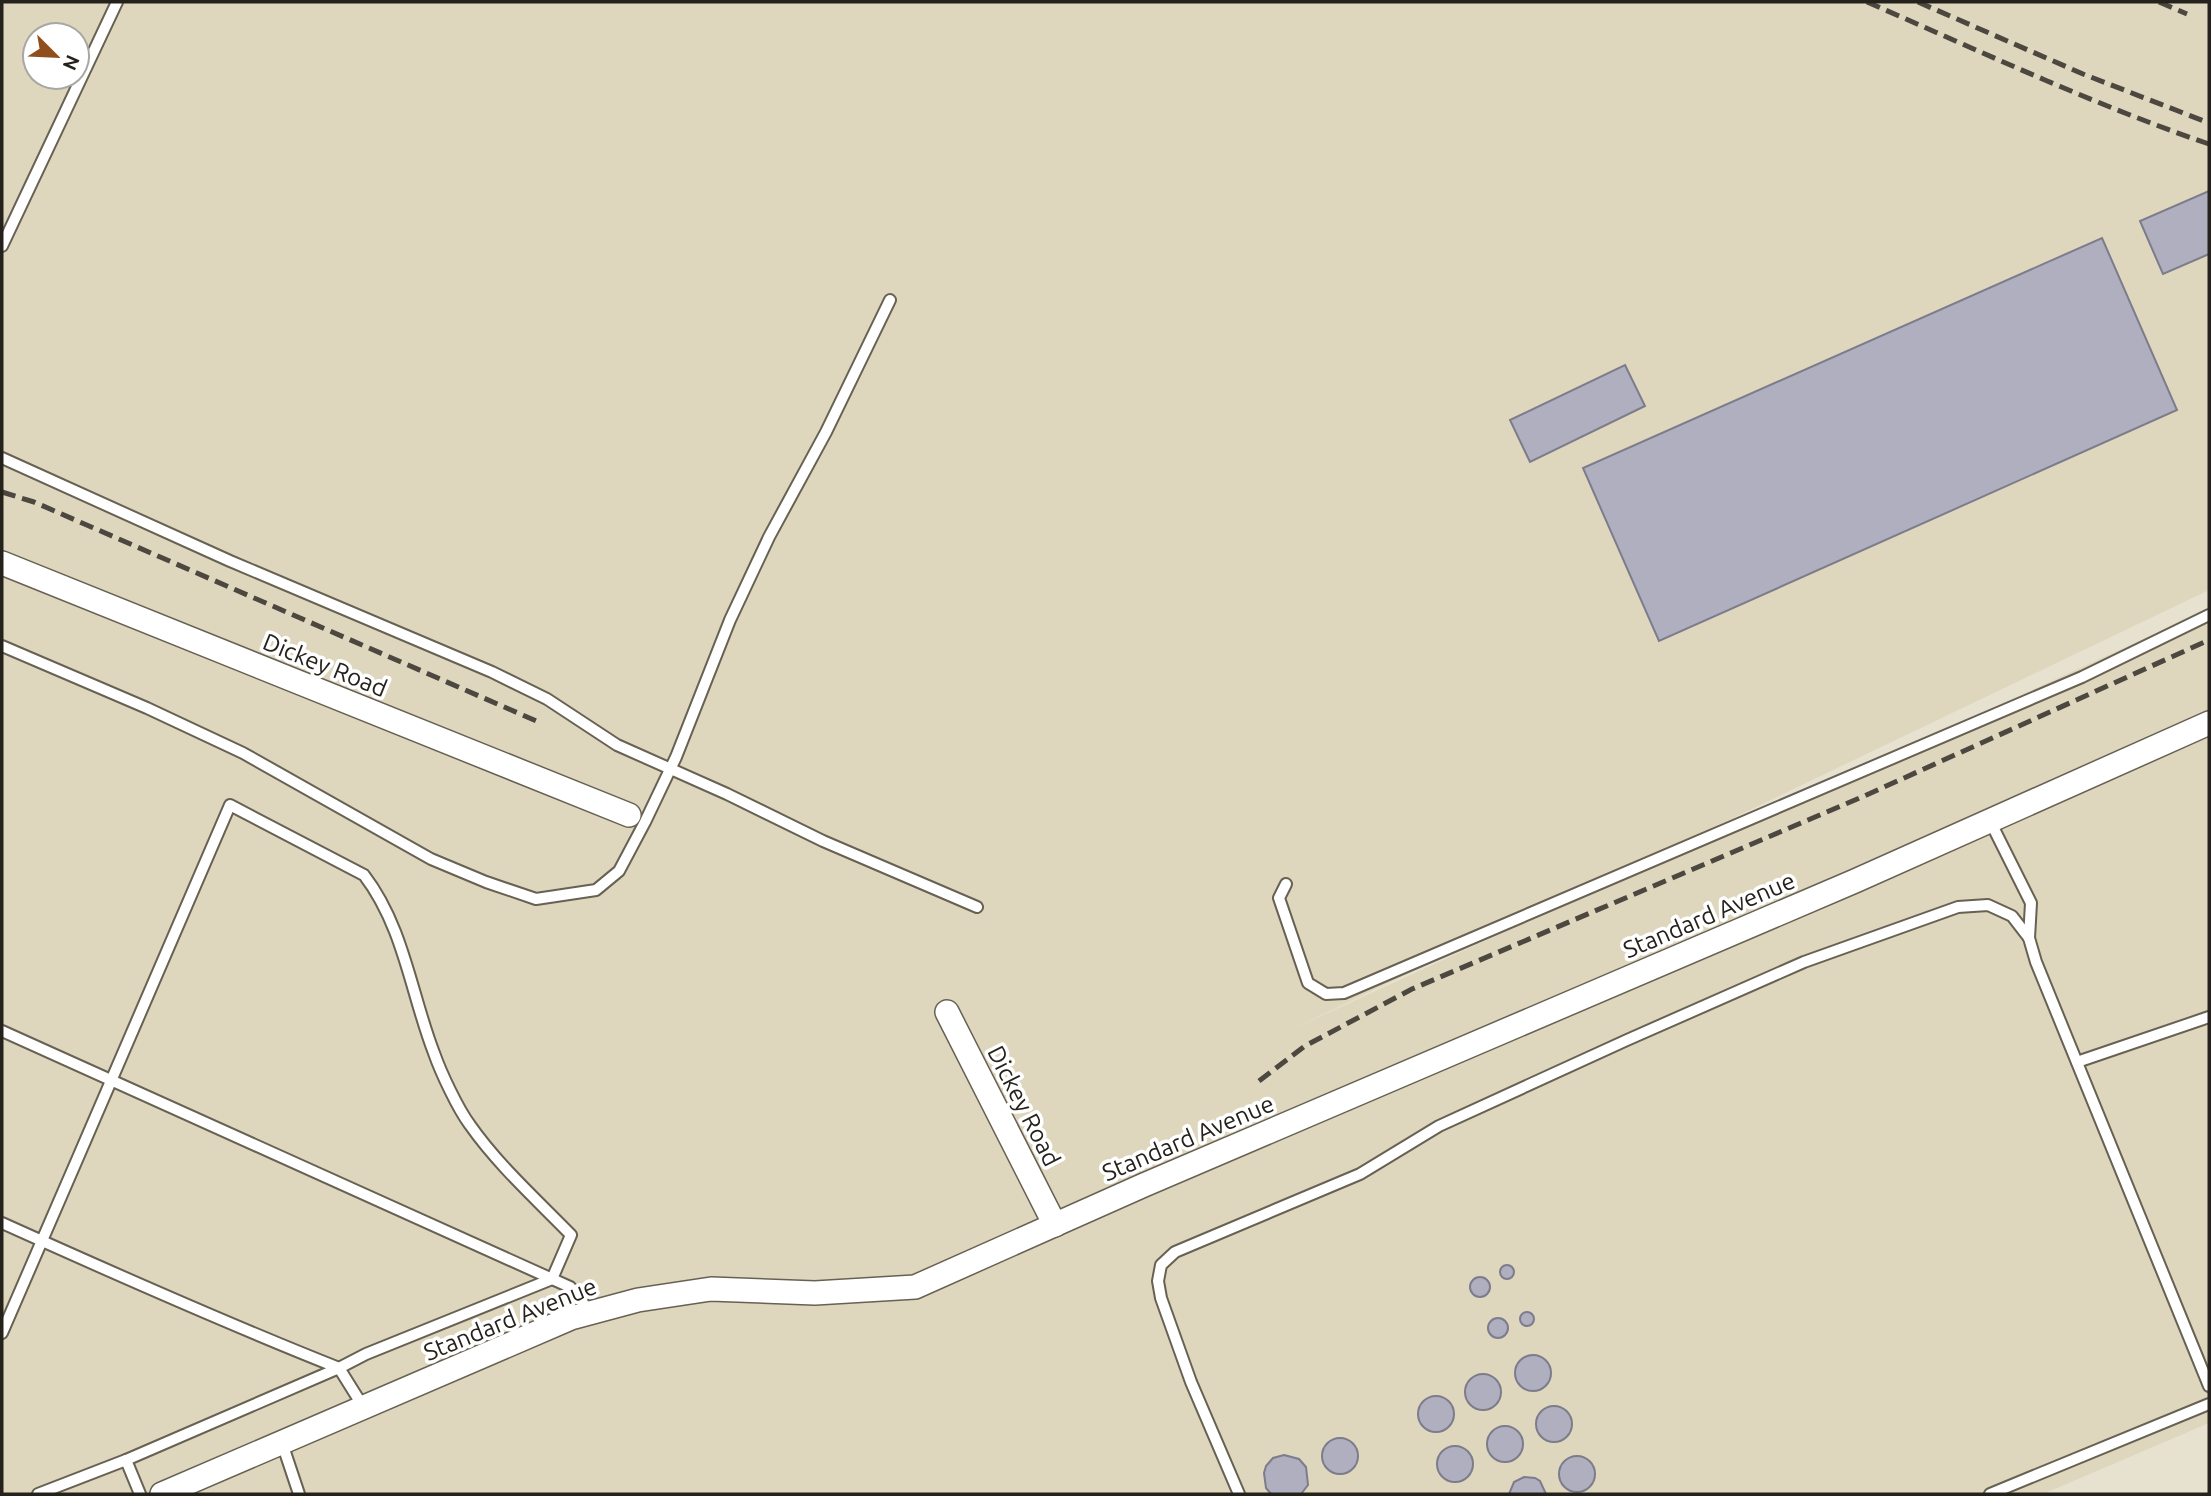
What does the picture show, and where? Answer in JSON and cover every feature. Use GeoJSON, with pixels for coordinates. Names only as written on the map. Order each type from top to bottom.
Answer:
{"type":"FeatureCollection","features":[{"type":"Feature","properties":{"kind":"street","name":"Dickey Road"},"geometry":{"type":"LineString","coordinates":[[2,563],[629,815]]}},
{"type":"Feature","properties":{"kind":"street","name":"Standard Avenue"},"geometry":{"type":"LineString","coordinates":[[162,1494],[571,1318],[638,1300],[711,1289],[815,1293],[915,1287],[1855,881],[2209,723]]}},
{"type":"Feature","properties":{"kind":"street","name":"Dickey Road"},"geometry":{"type":"LineString","coordinates":[[947,1012],[1055,1225]]}},
{"type":"Feature","properties":{"kind":"lane"},"geometry":{"type":"LineString","coordinates":[[2,246],[117,2]]}},
{"type":"Feature","properties":{"kind":"lane"},"geometry":{"type":"LineString","coordinates":[[2,646],[147,708],[243,753],[431,859],[486,882],[536,899],[596,890],[619,871],[670,770],[730,621],[769,537],[826,432],[890,300]]}},
{"type":"Feature","properties":{"kind":"lane"},"geometry":{"type":"LineString","coordinates":[[2,458],[230,561],[492,672],[547,699],[617,745],[824,841],[977,907]]}},
{"type":"Feature","properties":{"kind":"lane"},"geometry":{"type":"LineString","coordinates":[[1286,884],[1279,898],[1308,983],[1326,994],[1344,993],[2082,677],[2209,615]]}},
{"type":"Feature","properties":{"kind":"lane"},"geometry":{"type":"LineString","coordinates":[[2,1333],[230,805],[364,876],[379,894],[392,921],[434,1055],[468,1124],[571,1235],[552,1279],[366,1354],[126,1460],[38,1494]]}},
{"type":"Feature","properties":{"kind":"lane"},"geometry":{"type":"LineString","coordinates":[[1990,821],[2031,903],[2029,938]]}},
{"type":"Feature","properties":{"kind":"lane"},"geometry":{"type":"LineString","coordinates":[[1240,1494],[1191,1382],[1161,1298],[1158,1281],[1161,1265],[1175,1252],[1360,1174],[1438,1126],[1804,962],[1958,907],[1988,905],[2012,916],[2029,938],[2209,1386]]}},
{"type":"Feature","properties":{"kind":"lane"},"geometry":{"type":"LineString","coordinates":[[2077,1062],[2209,1017]]}},
{"type":"Feature","properties":{"kind":"lane"},"geometry":{"type":"LineString","coordinates":[[2,1031],[570,1287],[591,1313]]}},
{"type":"Feature","properties":{"kind":"lane"},"geometry":{"type":"LineString","coordinates":[[2,1223],[251,1334],[339,1368],[363,1408]]}},
{"type":"Feature","properties":{"kind":"lane"},"geometry":{"type":"LineString","coordinates":[[1990,1494],[2209,1404]]}},
{"type":"Feature","properties":{"kind":"lane"},"geometry":{"type":"LineString","coordinates":[[282,1443],[299,1494]]}},
{"type":"Feature","properties":{"kind":"lane"},"geometry":{"type":"LineString","coordinates":[[126,1460],[140,1494]]}},
{"type":"Feature","properties":{"kind":"shaded area"},"geometry":{"type":"Polygon","coordinates":[[[2,2],[2209,2],[2209,590],[1286,1032],[2209,609],[2209,1423],[2043,1494],[2,1494],[2,2]]]}},
{"type":"Feature","properties":{"kind":"building"},"geometry":{"type":"Polygon","coordinates":[[[2209,191],[2209,254],[2163,274],[2140,221],[2209,191]]]}},
{"type":"Feature","properties":{"kind":"building"},"geometry":{"type":"Polygon","coordinates":[[[2102,238],[2177,410],[1659,641],[1583,468],[2102,238]]]}},
{"type":"Feature","properties":{"kind":"building"},"geometry":{"type":"Polygon","coordinates":[[[1625,365],[1645,406],[1530,462],[1510,420],[1625,365]]]}},
{"type":"Feature","properties":{"kind":"building"},"geometry":{"type":"Polygon","coordinates":[[[1507,1265],[1512,1267],[1512,1277],[1507,1279],[1502,1277],[1500,1272],[1502,1267],[1507,1265]]]}},
{"type":"Feature","properties":{"kind":"building"},"geometry":{"type":"Polygon","coordinates":[[[1480,1277],[1487,1280],[1490,1287],[1487,1294],[1480,1297],[1473,1294],[1470,1287],[1473,1280],[1480,1277]]]}},
{"type":"Feature","properties":{"kind":"building"},"geometry":{"type":"Polygon","coordinates":[[[1527,1312],[1532,1314],[1532,1324],[1527,1326],[1522,1324],[1520,1319],[1522,1314],[1527,1312]]]}},
{"type":"Feature","properties":{"kind":"building"},"geometry":{"type":"Polygon","coordinates":[[[1498,1318],[1505,1321],[1508,1328],[1505,1335],[1498,1338],[1491,1335],[1488,1328],[1491,1321],[1498,1318]]]}},
{"type":"Feature","properties":{"kind":"building"},"geometry":{"type":"Polygon","coordinates":[[[1533,1355],[1546,1360],[1551,1373],[1546,1386],[1533,1391],[1520,1386],[1515,1373],[1520,1360],[1533,1355]]]}},
{"type":"Feature","properties":{"kind":"building"},"geometry":{"type":"Polygon","coordinates":[[[1483,1374],[1496,1379],[1501,1392],[1496,1405],[1483,1410],[1470,1405],[1465,1392],[1470,1379],[1483,1374]]]}},
{"type":"Feature","properties":{"kind":"building"},"geometry":{"type":"Polygon","coordinates":[[[1436,1396],[1449,1401],[1454,1414],[1449,1427],[1436,1432],[1423,1427],[1418,1414],[1423,1401],[1436,1396]]]}},
{"type":"Feature","properties":{"kind":"building"},"geometry":{"type":"Polygon","coordinates":[[[1554,1406],[1567,1411],[1572,1424],[1567,1437],[1554,1442],[1541,1437],[1536,1424],[1541,1411],[1554,1406]]]}},
{"type":"Feature","properties":{"kind":"building"},"geometry":{"type":"Polygon","coordinates":[[[1505,1426],[1518,1431],[1523,1444],[1518,1457],[1505,1462],[1492,1457],[1487,1444],[1492,1431],[1505,1426]]]}},
{"type":"Feature","properties":{"kind":"building"},"geometry":{"type":"Polygon","coordinates":[[[1340,1438],[1353,1443],[1358,1456],[1353,1469],[1340,1474],[1327,1469],[1322,1456],[1327,1443],[1340,1438]]]}},
{"type":"Feature","properties":{"kind":"building"},"geometry":{"type":"Polygon","coordinates":[[[1455,1446],[1468,1451],[1473,1464],[1468,1477],[1455,1482],[1442,1477],[1437,1464],[1442,1451],[1455,1446]]]}},
{"type":"Feature","properties":{"kind":"building"},"geometry":{"type":"Polygon","coordinates":[[[1284,1455],[1299,1459],[1306,1467],[1308,1485],[1301,1494],[1271,1494],[1266,1488],[1266,1466],[1273,1458],[1284,1455]]]}},
{"type":"Feature","properties":{"kind":"building"},"geometry":{"type":"Polygon","coordinates":[[[1577,1456],[1590,1461],[1595,1474],[1590,1487],[1577,1492],[1564,1487],[1559,1474],[1564,1461],[1577,1456]]]}},
{"type":"Feature","properties":{"kind":"building"},"geometry":{"type":"Polygon","coordinates":[[[1524,1477],[1540,1481],[1546,1494],[1509,1494],[1514,1482],[1524,1477]]]}},
{"type":"Feature","properties":{"kind":"railway"},"geometry":{"type":"LineString","coordinates":[[1867,2],[2079,94],[2209,144]]}},
{"type":"Feature","properties":{"kind":"railway"},"geometry":{"type":"LineString","coordinates":[[1918,2],[2083,74],[2209,123]]}},
{"type":"Feature","properties":{"kind":"railway"},"geometry":{"type":"LineString","coordinates":[[2159,2],[2187,14]]}},
{"type":"Feature","properties":{"kind":"railway"},"geometry":{"type":"LineString","coordinates":[[2,492],[34,502],[541,723]]}},
{"type":"Feature","properties":{"kind":"railway"},"geometry":{"type":"LineString","coordinates":[[1259,1081],[1305,1046],[1412,989],[1862,797],[2209,640]]}}]}
